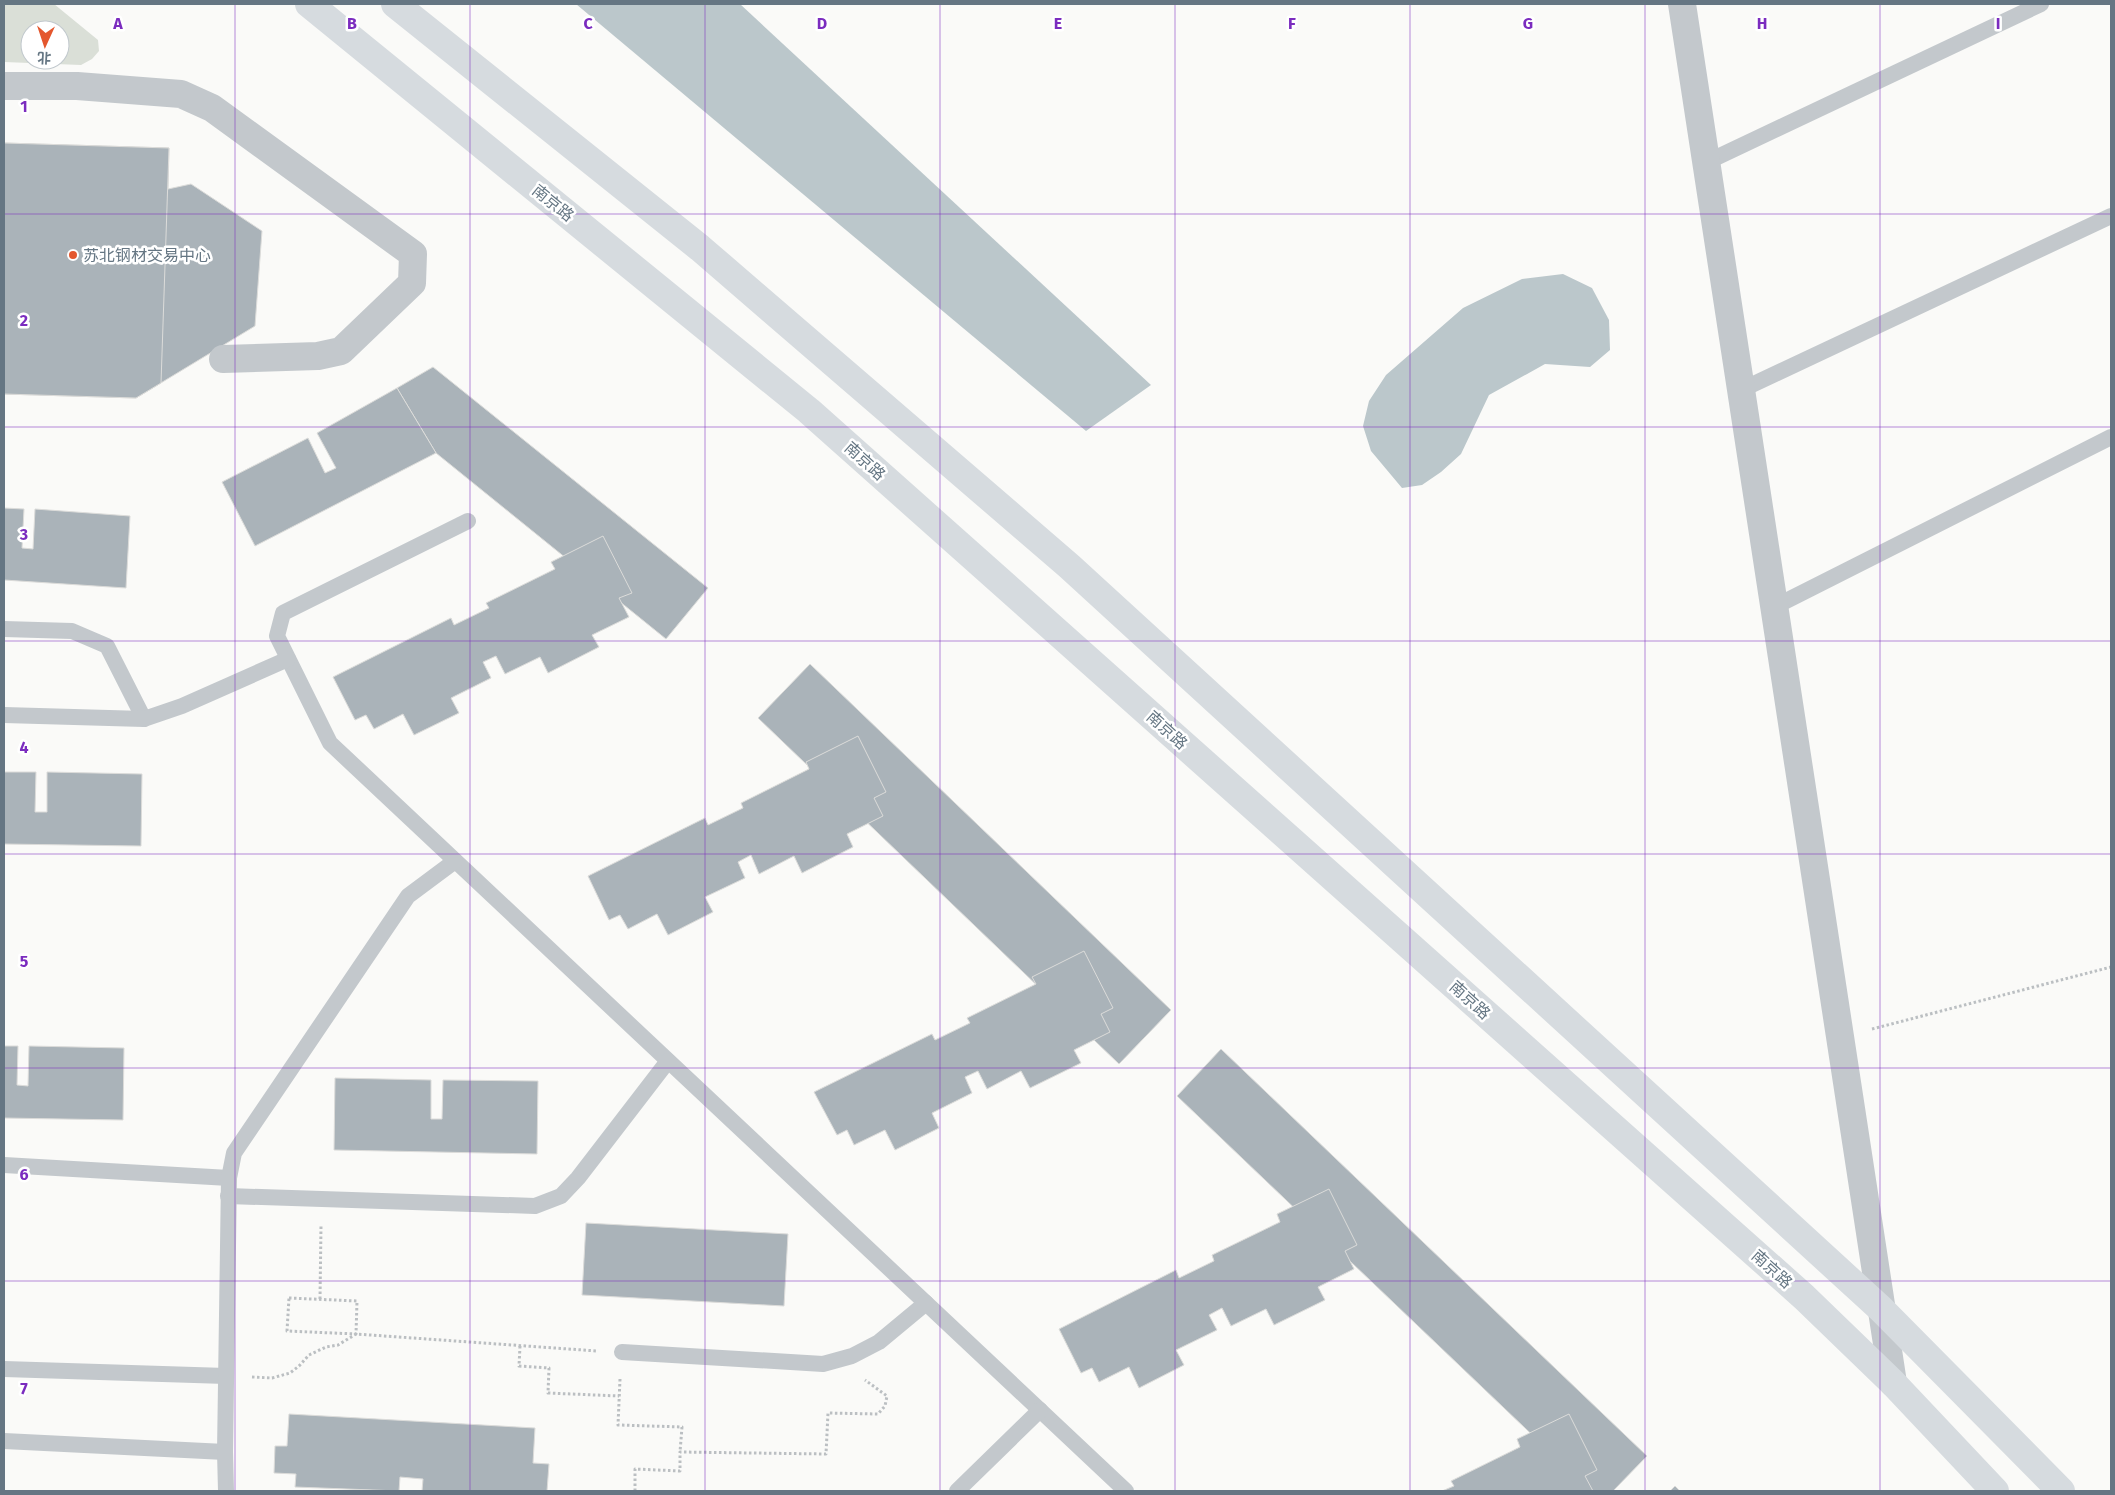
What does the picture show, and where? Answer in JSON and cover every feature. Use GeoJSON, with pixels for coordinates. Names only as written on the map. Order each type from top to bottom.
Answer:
{"type":"FeatureCollection","features":[{"type":"Feature","properties":{"kind":"main road","name":"南京路"},"geometry":{"type":"LineString","coordinates":[[309,4],[809,411],[1804,1297],[1892,1383],[1995,1491]]}},
{"type":"Feature","properties":{"kind":"main road"},"geometry":{"type":"LineString","coordinates":[[395,4],[700,248],[1069,566],[1881,1309],[2061,1491]]}},
{"type":"Feature","properties":{"kind":"street"},"geometry":{"type":"LineString","coordinates":[[1682,4],[1892,1383]]}},
{"type":"Feature","properties":{"kind":"street"},"geometry":{"type":"LineString","coordinates":[[4,86],[77,86],[181,94],[212,108],[413,254],[412,283],[341,351],[318,356],[223,359]]}},
{"type":"Feature","properties":{"kind":"lane"},"geometry":{"type":"LineString","coordinates":[[1707,162],[2041,4]]}},
{"type":"Feature","properties":{"kind":"lane"},"geometry":{"type":"LineString","coordinates":[[1741,390],[2111,216]]}},
{"type":"Feature","properties":{"kind":"lane"},"geometry":{"type":"LineString","coordinates":[[1774,607],[2111,437]]}},
{"type":"Feature","properties":{"kind":"lane"},"geometry":{"type":"LineString","coordinates":[[468,522],[283,613],[277,636],[330,743],[1126,1491]]}},
{"type":"Feature","properties":{"kind":"lane"},"geometry":{"type":"LineString","coordinates":[[4,629],[72,631],[107,646],[144,719]]}},
{"type":"Feature","properties":{"kind":"lane"},"geometry":{"type":"LineString","coordinates":[[4,715],[144,719],[182,706],[288,659]]}},
{"type":"Feature","properties":{"kind":"lane"},"geometry":{"type":"LineString","coordinates":[[226,1491],[224,1452],[228,1178],[234,1153],[408,896],[455,860]]}},
{"type":"Feature","properties":{"kind":"lane"},"geometry":{"type":"LineString","coordinates":[[228,1196],[536,1206],[561,1196],[578,1178],[668,1061]]}},
{"type":"Feature","properties":{"kind":"lane"},"geometry":{"type":"LineString","coordinates":[[4,1165],[228,1178]]}},
{"type":"Feature","properties":{"kind":"lane"},"geometry":{"type":"LineString","coordinates":[[622,1352],[823,1364],[847,1358],[879,1342],[926,1303]]}},
{"type":"Feature","properties":{"kind":"lane"},"geometry":{"type":"LineString","coordinates":[[4,1370],[226,1376]]}},
{"type":"Feature","properties":{"kind":"lane"},"geometry":{"type":"LineString","coordinates":[[957,1491],[1040,1410]]}},
{"type":"Feature","properties":{"kind":"lane"},"geometry":{"type":"LineString","coordinates":[[4,1441],[224,1452]]}},
{"type":"Feature","properties":{"kind":"path"},"geometry":{"type":"LineString","coordinates":[[1840,1038],[2111,967]]}},
{"type":"Feature","properties":{"kind":"path"},"geometry":{"type":"LineString","coordinates":[[320,1299],[322,1199]]}},
{"type":"Feature","properties":{"kind":"path"},"geometry":{"type":"LineString","coordinates":[[356,1334],[357,1301],[289,1298],[287,1331],[622,1352],[618,1425],[682,1427],[680,1471],[635,1469],[635,1491]]}},
{"type":"Feature","properties":{"kind":"path"},"geometry":{"type":"LineString","coordinates":[[226,1376],[272,1378],[290,1373],[309,1355],[326,1347],[338,1345],[356,1334]]}},
{"type":"Feature","properties":{"kind":"path"},"geometry":{"type":"LineString","coordinates":[[520,1346],[519,1366],[549,1368],[548,1393],[619,1396]]}},
{"type":"Feature","properties":{"kind":"path"},"geometry":{"type":"LineString","coordinates":[[680,1452],[826,1454],[828,1413],[878,1414],[885,1406],[888,1396],[867,1383],[847,1358]]}},
{"type":"Feature","properties":{"kind":"shaded area"},"geometry":{"type":"Polygon","coordinates":[[[4,4],[54,4],[98,40],[99,51],[92,59],[81,65],[70,65],[70,20],[20,20],[20,63],[4,62],[4,4]]]}},
{"type":"Feature","properties":{"kind":"shaded area"},"geometry":{"type":"Polygon","coordinates":[[[576,4],[740,4],[1151,385],[1086,431],[576,4]]]}},
{"type":"Feature","properties":{"kind":"shaded area"},"geometry":{"type":"Polygon","coordinates":[[[1563,274],[1592,288],[1609,320],[1610,350],[1590,367],[1545,364],[1489,395],[1461,454],[1441,472],[1422,485],[1402,488],[1371,451],[1363,426],[1369,401],[1386,375],[1463,308],[1522,279],[1563,274]]]}},
{"type":"Feature","properties":{"kind":"building"},"geometry":{"type":"Polygon","coordinates":[[[4,143],[169,148],[168,189],[191,184],[262,231],[255,326],[136,398],[4,394],[4,143]]]}},
{"type":"Feature","properties":{"kind":"building"},"geometry":{"type":"Polygon","coordinates":[[[4,143],[169,148],[161,383],[136,398],[4,394],[4,143]]]}},
{"type":"Feature","properties":{"kind":"building"},"geometry":{"type":"Polygon","coordinates":[[[433,367],[708,588],[666,639],[436,453],[397,388],[433,367]]]}},
{"type":"Feature","properties":{"kind":"building"},"geometry":{"type":"Polygon","coordinates":[[[397,388],[436,453],[255,546],[222,482],[308,438],[325,473],[336,468],[317,433],[397,388]]]}},
{"type":"Feature","properties":{"kind":"building"},"geometry":{"type":"Polygon","coordinates":[[[4,508],[24,509],[22,548],[33,549],[35,509],[130,516],[126,588],[4,580],[4,508]]]}},
{"type":"Feature","properties":{"kind":"building"},"geometry":{"type":"Polygon","coordinates":[[[603,536],[632,593],[619,598],[629,617],[592,635],[599,647],[548,673],[540,657],[505,674],[496,656],[483,662],[491,678],[451,698],[459,713],[414,735],[403,714],[374,729],[366,715],[355,720],[333,677],[451,618],[454,625],[489,608],[486,603],[555,569],[551,562],[603,536]]]}},
{"type":"Feature","properties":{"kind":"building"},"geometry":{"type":"Polygon","coordinates":[[[810,664],[1171,1010],[1119,1064],[758,718],[810,664]]]}},
{"type":"Feature","properties":{"kind":"building"},"geometry":{"type":"Polygon","coordinates":[[[858,736],[886,792],[874,798],[883,816],[847,834],[853,847],[802,873],[794,856],[759,874],[751,855],[738,862],[745,878],[705,897],[713,912],[668,935],[657,914],[628,929],[620,915],[609,920],[588,876],[705,818],[708,825],[743,808],[741,803],[809,769],[806,762],[858,736]]]}},
{"type":"Feature","properties":{"kind":"building"},"geometry":{"type":"Polygon","coordinates":[[[4,772],[36,772],[35,812],[47,812],[47,772],[142,774],[141,846],[4,844],[4,772]]]}},
{"type":"Feature","properties":{"kind":"building"},"geometry":{"type":"Polygon","coordinates":[[[1084,951],[1113,1008],[1101,1014],[1110,1032],[1074,1050],[1081,1063],[1030,1088],[1021,1071],[987,1089],[978,1071],[965,1077],[972,1093],[932,1113],[939,1128],[895,1150],[885,1130],[854,1145],[847,1130],[837,1135],[814,1092],[932,1034],[935,1040],[970,1023],[967,1018],[1036,984],[1032,977],[1084,951]]]}},
{"type":"Feature","properties":{"kind":"building"},"geometry":{"type":"Polygon","coordinates":[[[4,1046],[18,1046],[17,1085],[28,1086],[29,1046],[124,1048],[123,1120],[4,1118],[4,1046]]]}},
{"type":"Feature","properties":{"kind":"building"},"geometry":{"type":"Polygon","coordinates":[[[1221,1049],[1647,1456],[1613,1491],[1591,1491],[1177,1096],[1221,1049]]]}},
{"type":"Feature","properties":{"kind":"building"},"geometry":{"type":"Polygon","coordinates":[[[335,1078],[431,1080],[431,1119],[442,1119],[443,1080],[538,1081],[537,1154],[334,1150],[335,1078]]]}},
{"type":"Feature","properties":{"kind":"building"},"geometry":{"type":"Polygon","coordinates":[[[1329,1189],[1357,1245],[1345,1251],[1354,1269],[1318,1287],[1325,1300],[1274,1325],[1266,1309],[1231,1326],[1222,1308],[1209,1315],[1217,1330],[1176,1350],[1184,1365],[1139,1388],[1129,1367],[1099,1382],[1092,1368],[1081,1373],[1059,1329],[1176,1270],[1179,1278],[1214,1261],[1212,1255],[1280,1222],[1277,1214],[1329,1189]]]}},
{"type":"Feature","properties":{"kind":"building"},"geometry":{"type":"Polygon","coordinates":[[[586,1223],[788,1234],[784,1306],[582,1295],[586,1223]]]}},
{"type":"Feature","properties":{"kind":"building"},"geometry":{"type":"Polygon","coordinates":[[[289,1414],[535,1428],[533,1463],[549,1464],[547,1491],[422,1491],[423,1479],[400,1477],[399,1491],[295,1487],[296,1474],[274,1473],[275,1446],[287,1446],[289,1414]]]}},
{"type":"Feature","properties":{"kind":"building"},"geometry":{"type":"Polygon","coordinates":[[[1569,1414],[1597,1470],[1585,1476],[1593,1491],[1442,1491],[1454,1486],[1451,1481],[1520,1447],[1517,1439],[1569,1414]]]}},
{"type":"Feature","properties":{"kind":"building"},"geometry":{"type":"Polygon","coordinates":[[[1675,1486],[1680,1491],[1670,1491],[1675,1486]]]}},
{"type":"Feature","properties":{"kind":"place","name":"苏北钢材交易中心"},"geometry":{"type":"Point","coordinates":[73,255]}}]}
